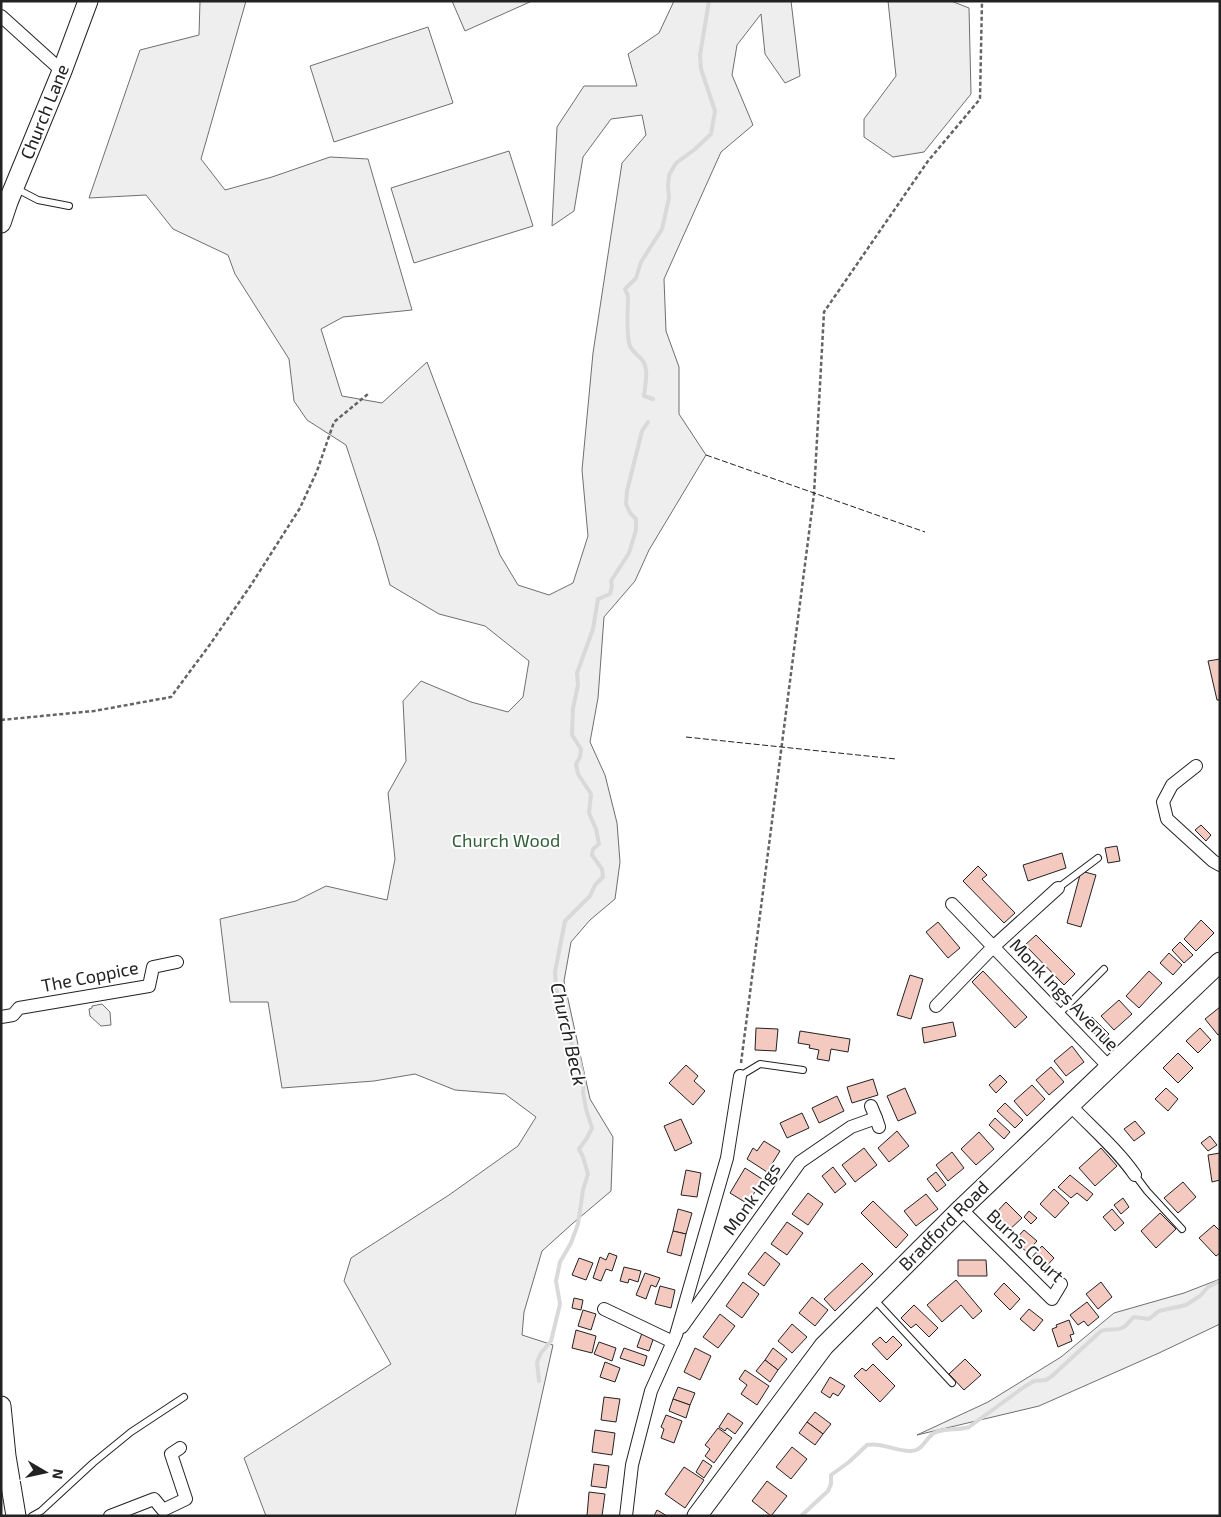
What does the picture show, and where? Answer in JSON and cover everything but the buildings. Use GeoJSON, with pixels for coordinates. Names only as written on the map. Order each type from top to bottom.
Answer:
{"type":"FeatureCollection","features":[{"type":"Feature","properties":{"kind":"main road","name":"Church Lane"},"geometry":{"type":"LineString","coordinates":[[1,223],[88,1]]}},
{"type":"Feature","properties":{"kind":"main road","name":"Bradford Road"},"geometry":{"type":"LineString","coordinates":[[697,1516],[824,1346],[961,1209],[1220,962]]}},
{"type":"Feature","properties":{"kind":"main road"},"geometry":{"type":"LineString","coordinates":[[1,1406],[6,1456],[16,1516]]}},
{"type":"Feature","properties":{"kind":"street"},"geometry":{"type":"LineString","coordinates":[[1,16],[62,71]]}},
{"type":"Feature","properties":{"kind":"street"},"geometry":{"type":"LineString","coordinates":[[1196,766],[1172,785],[1163,802],[1167,819],[1213,861],[1220,865]]}},
{"type":"Feature","properties":{"kind":"street","name":"Monk Ings Avenue"},"geometry":{"type":"LineString","coordinates":[[936,1006],[993,947],[1058,888]]}},
{"type":"Feature","properties":{"kind":"street","name":"Monk Ings Avenue"},"geometry":{"type":"LineString","coordinates":[[952,904],[1109,1067]]}},
{"type":"Feature","properties":{"kind":"street","name":"The Coppice"},"geometry":{"type":"LineString","coordinates":[[1,1018],[13,1015],[20,1008],[149,986],[153,967],[177,962]]}},
{"type":"Feature","properties":{"kind":"street","name":"Monk Ings"},"geometry":{"type":"LineString","coordinates":[[626,1516],[632,1464],[651,1391],[674,1339],[726,1158],[740,1076]]}},
{"type":"Feature","properties":{"kind":"street"},"geometry":{"type":"LineString","coordinates":[[1070,1105],[1114,1149],[1135,1176]]}},
{"type":"Feature","properties":{"kind":"street","name":"Monk Ings"},"geometry":{"type":"LineString","coordinates":[[674,1339],[800,1162],[852,1127],[875,1117]]}},
{"type":"Feature","properties":{"kind":"street","name":"Burns Court"},"geometry":{"type":"LineString","coordinates":[[961,1209],[1052,1299],[1061,1284]]}},
{"type":"Feature","properties":{"kind":"street"},"geometry":{"type":"LineString","coordinates":[[604,1309],[674,1339]]}},
{"type":"Feature","properties":{"kind":"street"},"geometry":{"type":"LineString","coordinates":[[110,1516],[154,1500],[163,1513],[186,1499],[171,1454],[180,1448]]}},
{"type":"Feature","properties":{"kind":"lane"},"geometry":{"type":"LineString","coordinates":[[14,188],[38,200],[69,206]]}},
{"type":"Feature","properties":{"kind":"lane"},"geometry":{"type":"LineString","coordinates":[[1058,888],[1098,858]]}},
{"type":"Feature","properties":{"kind":"lane"},"geometry":{"type":"LineString","coordinates":[[1058,1015],[1104,969]]}},
{"type":"Feature","properties":{"kind":"lane"},"geometry":{"type":"LineString","coordinates":[[740,1076],[760,1064],[803,1070]]}},
{"type":"Feature","properties":{"kind":"lane"},"geometry":{"type":"LineString","coordinates":[[1135,1176],[1182,1229]]}},
{"type":"Feature","properties":{"kind":"lane"},"geometry":{"type":"LineString","coordinates":[[872,1297],[952,1383]]}},
{"type":"Feature","properties":{"kind":"lane"},"geometry":{"type":"LineString","coordinates":[[32,1516],[41,1512],[93,1463],[131,1432],[184,1397]]}},
{"type":"Feature","properties":{"kind":"path"},"geometry":{"type":"LineString","coordinates":[[740,1076],[814,494],[824,312],[928,161],[980,99],[982,1]]}},
{"type":"Feature","properties":{"kind":"path"},"geometry":{"type":"LineString","coordinates":[[1,720],[94,711],[171,697],[251,585],[300,508],[317,471],[334,422],[368,394]]}},
{"type":"Feature","properties":{"kind":"green space","name":"Church Wood"},"geometry":{"type":"Polygon","coordinates":[[[200,1],[246,1],[201,159],[225,190],[272,177],[330,157],[368,159],[412,310],[343,317],[321,329],[342,396],[382,403],[427,362],[500,555],[518,585],[549,595],[573,583],[588,536],[582,470],[593,353],[622,163],[646,135],[642,115],[611,119],[583,157],[574,211],[552,226],[557,127],[584,86],[637,86],[628,54],[659,33],[674,1],[791,1],[800,76],[785,83],[765,54],[761,14],[737,45],[732,75],[753,125],[721,152],[664,279],[666,331],[679,367],[679,414],[706,455],[649,550],[635,581],[604,617],[598,698],[590,742],[605,775],[617,823],[620,862],[615,899],[590,920],[571,942],[564,981],[590,1099],[613,1137],[611,1191],[542,1251],[524,1312],[522,1335],[553,1345],[515,1516],[266,1516],[244,1458],[391,1364],[344,1281],[351,1258],[449,1195],[518,1146],[536,1117],[505,1094],[455,1090],[415,1074],[374,1081],[282,1088],[268,1002],[230,1002],[220,919],[296,901],[326,886],[387,900],[395,859],[388,793],[406,761],[403,701],[421,681],[471,702],[508,712],[523,697],[529,661],[485,626],[439,614],[390,585],[346,445],[307,420],[294,401],[289,359],[235,274],[228,255],[173,229],[146,195],[89,198],[140,50],[199,35],[200,1]]]}},
{"type":"Feature","properties":{"kind":"green space"},"geometry":{"type":"Polygon","coordinates":[[[452,1],[532,1],[465,31],[452,1]]]}},
{"type":"Feature","properties":{"kind":"green space"},"geometry":{"type":"Polygon","coordinates":[[[888,1],[951,1],[969,8],[971,94],[924,152],[893,157],[864,137],[864,119],[896,76],[888,1]]]}},
{"type":"Feature","properties":{"kind":"green space"},"geometry":{"type":"Polygon","coordinates":[[[428,27],[453,103],[334,142],[310,66],[428,27]]]}},
{"type":"Feature","properties":{"kind":"green space"},"geometry":{"type":"Polygon","coordinates":[[[509,151],[533,226],[414,263],[391,188],[509,151]]]}},
{"type":"Feature","properties":{"kind":"green space"},"geometry":{"type":"Polygon","coordinates":[[[102,1004],[110,1012],[111,1025],[101,1026],[90,1016],[89,1009],[92,1006],[102,1004]]]}},
{"type":"Feature","properties":{"kind":"green space"},"geometry":{"type":"Polygon","coordinates":[[[1220,1279],[1220,1324],[1039,1406],[917,1435],[988,1402],[1061,1357],[1114,1313],[1184,1293],[1220,1279]]]}},
{"type":"Feature","properties":{"kind":"waterway","name":"Church Beck"},"geometry":{"type":"LineString","coordinates":[[653,399],[644,396],[645,365],[631,349],[629,343],[627,325],[628,296],[625,289],[636,278],[641,262],[662,229],[669,198],[669,175],[676,163],[711,134],[715,111],[701,69],[700,55],[709,1]]}},
{"type":"Feature","properties":{"kind":"waterway","name":"Church Beck"},"geometry":{"type":"LineString","coordinates":[[539,1381],[537,1362],[541,1353],[551,1341],[560,1304],[556,1281],[560,1262],[571,1243],[578,1224],[583,1190],[588,1174],[579,1149],[592,1128],[586,1109],[583,1092],[584,1081],[577,1050],[573,1048],[556,989],[555,972],[565,921],[590,896],[595,885],[603,877],[602,869],[592,855],[593,849],[599,844],[596,829],[589,813],[591,794],[578,774],[576,764],[580,757],[581,749],[572,735],[573,708],[578,685],[577,673],[593,629],[598,599],[610,594],[611,581],[629,553],[636,530],[636,519],[630,513],[626,504],[627,491],[642,431],[648,422]]}},
{"type":"Feature","properties":{"kind":"waterway"},"geometry":{"type":"LineString","coordinates":[[801,1516],[828,1491],[831,1484],[831,1475],[849,1462],[867,1445],[872,1444],[904,1451],[914,1451],[934,1433],[969,1427],[1024,1387],[1034,1381],[1046,1380],[1052,1376],[1101,1331],[1122,1328],[1134,1317],[1149,1319],[1159,1311],[1186,1305],[1200,1296],[1208,1287],[1220,1281]]}},
{"type":"Feature","properties":{"kind":"fence"},"geometry":{"type":"LineString","coordinates":[[706,455],[925,532]]}},
{"type":"Feature","properties":{"kind":"fence"},"geometry":{"type":"LineString","coordinates":[[686,737],[896,759]]}}]}
